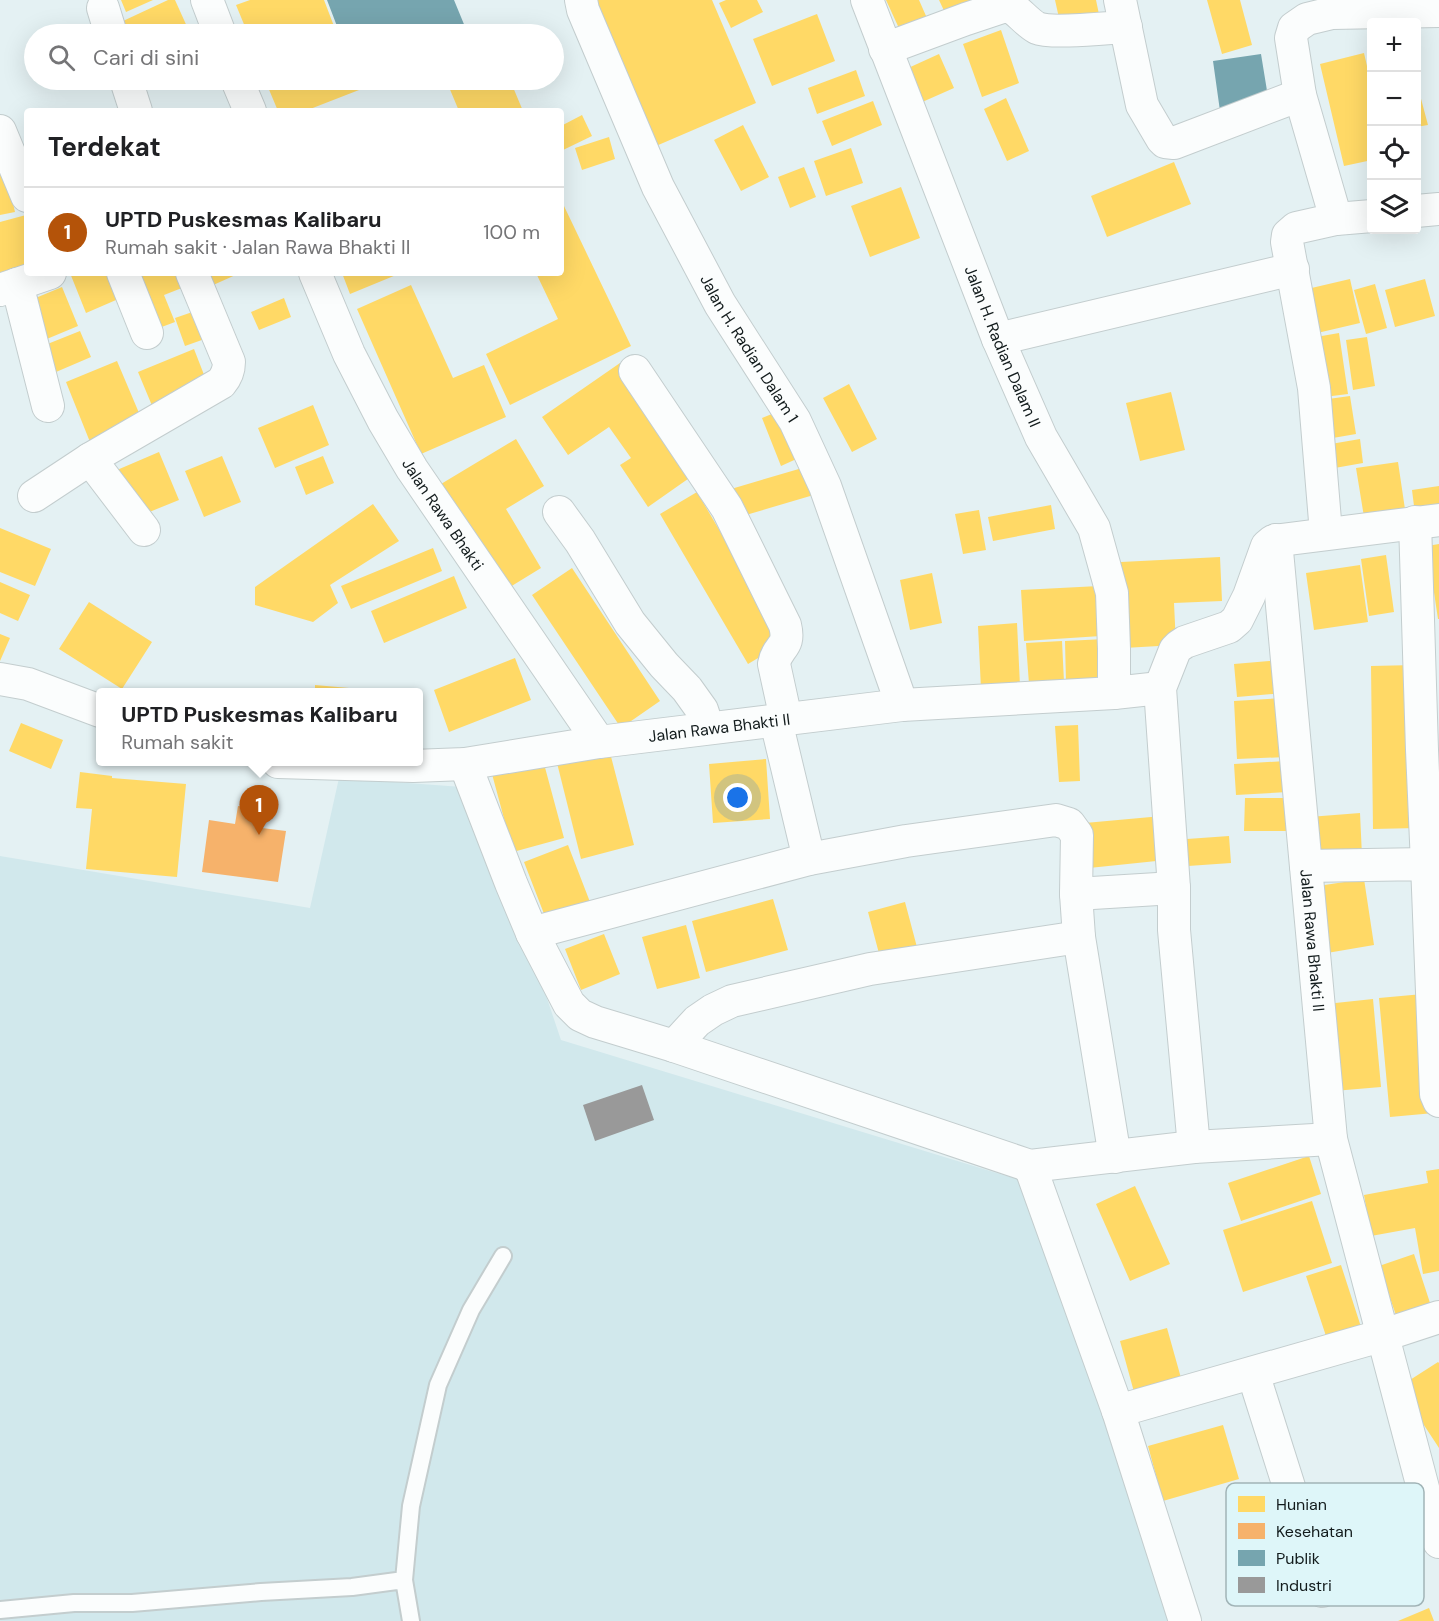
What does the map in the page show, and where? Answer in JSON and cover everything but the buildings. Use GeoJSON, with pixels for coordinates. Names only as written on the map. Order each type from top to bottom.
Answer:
{"type":"FeatureCollection","features":[{"type":"Feature","properties":{"kind":"street"},"geometry":{"type":"LineString","coordinates":[[207,0],[216,24]]}},
{"type":"Feature","properties":{"kind":"street","name":"Jalan H. Radian Dalam 1"},"geometry":{"type":"LineString","coordinates":[[581,0],[658,186],[720,304],[795,421],[825,486],[902,705]]}},
{"type":"Feature","properties":{"kind":"street","name":"Jalan H. Radian Dalam II"},"geometry":{"type":"LineString","coordinates":[[867,0],[998,339],[1041,437],[1094,528],[1112,593],[1114,693]]}},
{"type":"Feature","properties":{"kind":"street"},"geometry":{"type":"LineString","coordinates":[[885,49],[1004,6],[1012,8],[1030,24],[1043,30],[1123,14],[1142,105],[1161,139],[1174,143],[1300,94]]}},
{"type":"Feature","properties":{"kind":"street"},"geometry":{"type":"LineString","coordinates":[[1336,219],[1300,94],[1291,38],[1294,28],[1307,19],[1332,13],[1439,11]]}},
{"type":"Feature","properties":{"kind":"street"},"geometry":{"type":"LineString","coordinates":[[129,90],[135,108]]}},
{"type":"Feature","properties":{"kind":"street"},"geometry":{"type":"LineString","coordinates":[[241,90],[248,108]]}},
{"type":"Feature","properties":{"kind":"street"},"geometry":{"type":"LineString","coordinates":[[3,147],[24,190]]}},
{"type":"Feature","properties":{"kind":"street"},"geometry":{"type":"LineString","coordinates":[[1421,211],[1439,209]]}},
{"type":"Feature","properties":{"kind":"street"},"geometry":{"type":"LineString","coordinates":[[1326,533],[1314,388],[1287,242],[1288,235],[1296,228],[1336,219],[1367,216]]}},
{"type":"Feature","properties":{"kind":"street"},"geometry":{"type":"LineString","coordinates":[[998,339],[1293,269]]}},
{"type":"Feature","properties":{"kind":"street"},"geometry":{"type":"LineString","coordinates":[[41,276],[8,287],[48,406]]}},
{"type":"Feature","properties":{"kind":"street"},"geometry":{"type":"LineString","coordinates":[[124,276],[147,333]]}},
{"type":"Feature","properties":{"kind":"street"},"geometry":{"type":"LineString","coordinates":[[34,496],[90,459],[225,379],[229,368],[228,362],[193,276]]}},
{"type":"Feature","properties":{"kind":"street","name":"Jalan Rawa Bhakti"},"geometry":{"type":"LineString","coordinates":[[316,276],[349,354],[383,420],[412,469],[599,742]]}},
{"type":"Feature","properties":{"kind":"street"},"geometry":{"type":"LineString","coordinates":[[635,371],[727,508],[785,625],[788,639],[775,657],[774,664],[781,720],[809,859]]}},
{"type":"Feature","properties":{"kind":"street"},"geometry":{"type":"LineString","coordinates":[[90,459],[144,530]]}},
{"type":"Feature","properties":{"kind":"street"},"geometry":{"type":"LineString","coordinates":[[559,512],[580,541],[630,623],[687,689],[702,710],[708,728]]}},
{"type":"Feature","properties":{"kind":"street"},"geometry":{"type":"LineString","coordinates":[[1194,1147],[1174,930],[1174,888],[1160,688],[1175,650],[1179,646],[1229,627],[1238,620],[1267,546],[1276,540],[1427,521],[1436,1094],[1439,1101]]}},
{"type":"Feature","properties":{"kind":"street","name":"Jalan Rawa Bhakti II"},"geometry":{"type":"LineString","coordinates":[[1276,540],[1331,1139],[1422,1483]]}},
{"type":"Feature","properties":{"kind":"street"},"geometry":{"type":"LineString","coordinates":[[0,679],[28,684],[96,710]]}},
{"type":"Feature","properties":{"kind":"street","name":"Jalan Rawa Bhakti II"},"geometry":{"type":"LineString","coordinates":[[423,765],[449,765],[599,742],[902,705],[1114,693],[1160,688]]}},
{"type":"Feature","properties":{"kind":"street"},"geometry":{"type":"LineString","coordinates":[[449,765],[511,883],[532,933],[569,1004],[580,1015],[595,1022],[674,1046],[1030,1166],[1194,1147],[1331,1139]]}},
{"type":"Feature","properties":{"kind":"street"},"geometry":{"type":"LineString","coordinates":[[532,933],[809,859],[906,841],[1062,821],[1069,824],[1077,835],[1076,894],[1079,937],[1115,1157]]}},
{"type":"Feature","properties":{"kind":"street"},"geometry":{"type":"LineString","coordinates":[[1306,866],[1433,864]]}},
{"type":"Feature","properties":{"kind":"street"},"geometry":{"type":"LineString","coordinates":[[1076,894],[1174,888]]}},
{"type":"Feature","properties":{"kind":"street"},"geometry":{"type":"LineString","coordinates":[[674,1046],[697,1021],[732,1001],[870,969],[1079,937]]}},
{"type":"Feature","properties":{"kind":"street"},"geometry":{"type":"LineString","coordinates":[[1030,1166],[1118,1412],[1185,1621]]}},
{"type":"Feature","properties":{"kind":"street"},"geometry":{"type":"LineString","coordinates":[[1118,1412],[1439,1317]]}},
{"type":"Feature","properties":{"kind":"street"},"geometry":{"type":"LineString","coordinates":[[1253,1373],[1288,1483]]}},
{"type":"Feature","properties":{"kind":"street","name":"Jalan Rawa Bhakti II"},"geometry":{"type":"LineString","coordinates":[[1424,1491],[1439,1542]]}},
{"type":"Feature","properties":{"kind":"lane"},"geometry":{"type":"LineString","coordinates":[[411,1621],[404,1580],[411,1506],[438,1385],[471,1310],[503,1256]]}},
{"type":"Feature","properties":{"kind":"lane"},"geometry":{"type":"LineString","coordinates":[[0,1610],[74,1603],[132,1603],[352,1587],[404,1580]]}},
{"type":"Feature","properties":{"kind":"shaded area"},"geometry":{"type":"Polygon","coordinates":[[[339,778],[476,788],[561,1040],[1056,1191],[1197,1621],[0,1621],[0,856],[310,908],[339,778]]]}},
{"type":"Feature","properties":{"kind":"place","name":"UPTD Puskesmas Kalibaru"},"geometry":{"type":"Point","coordinates":[259,835]}}]}
